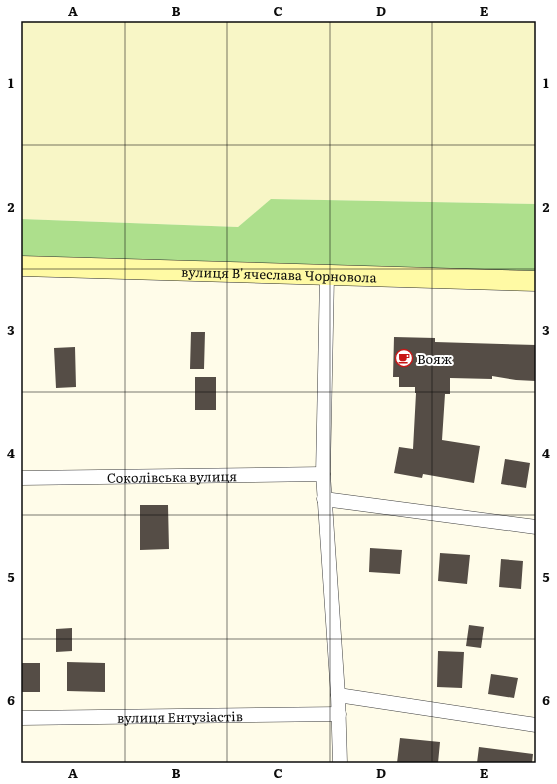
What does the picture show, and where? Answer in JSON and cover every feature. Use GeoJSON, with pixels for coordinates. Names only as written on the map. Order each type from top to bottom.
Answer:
{"type":"FeatureCollection","features":[{"type":"Feature","properties":{"kind":"street","name":"вулиця В'ячеслава Чорновола"},"geometry":{"type":"LineString","coordinates":[[21,266],[536,281]]}},
{"type":"Feature","properties":{"kind":"street"},"geometry":{"type":"LineString","coordinates":[[327,276],[323,474],[338,695],[340,763]]}},
{"type":"Feature","properties":{"kind":"street","name":"Соколівська вулиця"},"geometry":{"type":"LineString","coordinates":[[21,478],[323,474]]}},
{"type":"Feature","properties":{"kind":"street"},"geometry":{"type":"LineString","coordinates":[[324,499],[536,527]]}},
{"type":"Feature","properties":{"kind":"street"},"geometry":{"type":"LineString","coordinates":[[338,695],[536,725]]}},
{"type":"Feature","properties":{"kind":"street","name":"вулиця Ентузіастів"},"geometry":{"type":"LineString","coordinates":[[21,718],[339,714]]}},
{"type":"Feature","properties":{"kind":"shaded area"},"geometry":{"type":"Polygon","coordinates":[[[21,21],[536,21],[536,204],[272,199],[238,227],[21,219],[21,21]]]}},
{"type":"Feature","properties":{"kind":"green space"},"geometry":{"type":"Polygon","coordinates":[[[271,199],[536,204],[536,281],[21,266],[21,219],[238,227],[271,199]]]}},
{"type":"Feature","properties":{"kind":"building"},"geometry":{"type":"Polygon","coordinates":[[[191,332],[205,332],[204,369],[190,369],[191,332]]]}},
{"type":"Feature","properties":{"kind":"building"},"geometry":{"type":"Polygon","coordinates":[[[394,337],[435,338],[435,342],[536,345],[536,381],[516,380],[492,376],[492,379],[450,378],[450,394],[445,394],[442,440],[480,446],[474,483],[423,474],[422,478],[394,473],[399,447],[413,449],[416,393],[415,387],[399,387],[399,377],[393,377],[394,337]]]}},
{"type":"Feature","properties":{"kind":"building"},"geometry":{"type":"Polygon","coordinates":[[[75,347],[76,387],[56,388],[54,348],[75,347]]]}},
{"type":"Feature","properties":{"kind":"building"},"geometry":{"type":"Polygon","coordinates":[[[195,377],[216,377],[216,410],[195,410],[195,377]]]}},
{"type":"Feature","properties":{"kind":"building"},"geometry":{"type":"Polygon","coordinates":[[[505,459],[530,463],[526,488],[501,484],[505,459]]]}},
{"type":"Feature","properties":{"kind":"building"},"geometry":{"type":"Polygon","coordinates":[[[140,505],[168,505],[169,549],[140,550],[140,505]]]}},
{"type":"Feature","properties":{"kind":"building"},"geometry":{"type":"Polygon","coordinates":[[[370,548],[402,550],[400,574],[369,572],[370,548]]]}},
{"type":"Feature","properties":{"kind":"building"},"geometry":{"type":"Polygon","coordinates":[[[440,553],[470,555],[467,584],[438,581],[440,553]]]}},
{"type":"Feature","properties":{"kind":"building"},"geometry":{"type":"Polygon","coordinates":[[[501,559],[523,561],[521,589],[499,587],[501,559]]]}},
{"type":"Feature","properties":{"kind":"building"},"geometry":{"type":"Polygon","coordinates":[[[469,625],[484,627],[481,648],[466,646],[469,625]]]}},
{"type":"Feature","properties":{"kind":"building"},"geometry":{"type":"Polygon","coordinates":[[[72,628],[72,651],[56,652],[56,629],[72,628]]]}},
{"type":"Feature","properties":{"kind":"building"},"geometry":{"type":"Polygon","coordinates":[[[438,651],[464,652],[462,688],[437,687],[438,651]]]}},
{"type":"Feature","properties":{"kind":"building"},"geometry":{"type":"Polygon","coordinates":[[[67,662],[105,663],[105,692],[67,691],[67,662]]]}},
{"type":"Feature","properties":{"kind":"building"},"geometry":{"type":"Polygon","coordinates":[[[21,663],[40,663],[40,692],[21,692],[21,663]]]}},
{"type":"Feature","properties":{"kind":"building"},"geometry":{"type":"Polygon","coordinates":[[[491,674],[518,678],[514,698],[488,694],[491,674]]]}},
{"type":"Feature","properties":{"kind":"building"},"geometry":{"type":"Polygon","coordinates":[[[400,738],[440,742],[438,763],[397,763],[400,738]]]}},
{"type":"Feature","properties":{"kind":"building"},"geometry":{"type":"Polygon","coordinates":[[[479,747],[533,754],[532,763],[477,763],[479,747]]]}},
{"type":"Feature","properties":{"kind":"place","name":"Вояж"},"geometry":{"type":"Point","coordinates":[404,358]}}]}
